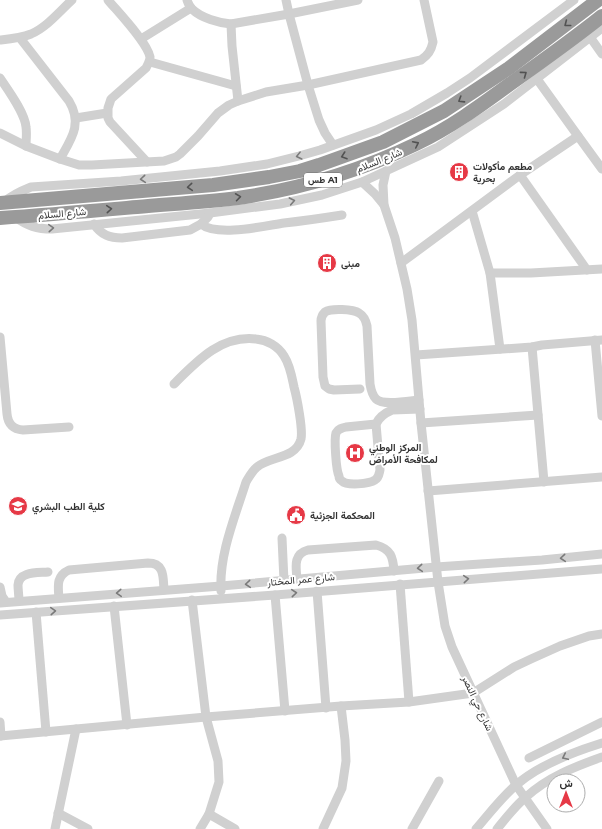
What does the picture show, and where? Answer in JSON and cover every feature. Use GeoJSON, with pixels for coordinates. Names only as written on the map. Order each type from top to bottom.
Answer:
{"type":"FeatureCollection","features":[{"type":"Feature","properties":{"kind":"highway","name":"شارع السلام"},"geometry":{"type":"LineString","coordinates":[[1,203],[214,184],[269,177],[300,171],[319,165],[383,142],[444,111],[509,68],[598,0]]}},
{"type":"Feature","properties":{"kind":"highway","name":"شارع السلام"},"geometry":{"type":"LineString","coordinates":[[0,218],[237,198],[296,187],[336,176],[390,156],[417,144],[468,115],[602,16]]}},
{"type":"Feature","properties":{"kind":"street"},"geometry":{"type":"LineString","coordinates":[[0,40],[20,38],[31,34],[44,26],[72,0]]}},
{"type":"Feature","properties":{"kind":"street"},"geometry":{"type":"LineString","coordinates":[[108,0],[140,39],[150,57],[150,62],[141,74],[111,99],[107,113],[110,122],[147,162]]}},
{"type":"Feature","properties":{"kind":"street"},"geometry":{"type":"LineString","coordinates":[[286,0],[308,85],[319,120],[333,145]]}},
{"type":"Feature","properties":{"kind":"street"},"geometry":{"type":"LineString","coordinates":[[140,39],[189,4],[199,14],[213,21],[231,24],[358,0]]}},
{"type":"Feature","properties":{"kind":"street"},"geometry":{"type":"LineString","coordinates":[[0,133],[26,146],[73,163],[86,165],[164,161],[176,157],[184,151],[218,113],[228,105],[266,92],[308,85],[421,60],[426,57],[430,53],[433,42],[424,0]]}},
{"type":"Feature","properties":{"kind":"street"},"geometry":{"type":"LineString","coordinates":[[1,203],[21,190],[31,187],[121,181],[220,171],[267,164],[320,150],[376,130],[411,114],[447,93],[470,78],[574,0]]}},
{"type":"Feature","properties":{"kind":"street"},"geometry":{"type":"LineString","coordinates":[[231,24],[238,102]]}},
{"type":"Feature","properties":{"kind":"street"},"geometry":{"type":"LineString","coordinates":[[15,217],[26,224],[39,228],[52,228],[210,213],[280,204],[335,191],[362,182],[438,147],[493,112],[602,28]]}},
{"type":"Feature","properties":{"kind":"street"},"geometry":{"type":"LineString","coordinates":[[590,37],[602,54]]}},
{"type":"Feature","properties":{"kind":"street"},"geometry":{"type":"LineString","coordinates":[[20,38],[69,101],[76,118],[73,137],[60,159]]}},
{"type":"Feature","properties":{"kind":"street"},"geometry":{"type":"LineString","coordinates":[[150,62],[236,86]]}},
{"type":"Feature","properties":{"kind":"street"},"geometry":{"type":"LineString","coordinates":[[0,78],[16,102],[24,120],[26,127],[26,146]]}},
{"type":"Feature","properties":{"kind":"street"},"geometry":{"type":"LineString","coordinates":[[537,78],[602,169]]}},
{"type":"Feature","properties":{"kind":"street"},"geometry":{"type":"LineString","coordinates":[[76,118],[107,113]]}},
{"type":"Feature","properties":{"kind":"street"},"geometry":{"type":"LineString","coordinates":[[401,263],[520,175],[578,136]]}},
{"type":"Feature","properties":{"kind":"street"},"geometry":{"type":"LineString","coordinates":[[384,205],[383,191],[386,171]]}},
{"type":"Feature","properties":{"kind":"street"},"geometry":{"type":"LineString","coordinates":[[520,175],[587,270]]}},
{"type":"Feature","properties":{"kind":"street"},"geometry":{"type":"LineString","coordinates":[[362,182],[384,205]]}},
{"type":"Feature","properties":{"kind":"street","name":"شارع حي النصر"},"geometry":{"type":"LineString","coordinates":[[384,205],[395,238],[407,289],[412,320],[436,567],[445,626],[452,647],[516,785],[547,829]]}},
{"type":"Feature","properties":{"kind":"street"},"geometry":{"type":"LineString","coordinates":[[472,211],[490,273],[500,349]]}},
{"type":"Feature","properties":{"kind":"street"},"geometry":{"type":"LineString","coordinates":[[94,224],[96,228],[104,234],[117,238],[184,232],[196,228],[208,217],[210,213]]}},
{"type":"Feature","properties":{"kind":"street"},"geometry":{"type":"LineString","coordinates":[[201,224],[210,229],[237,230],[342,216]]}},
{"type":"Feature","properties":{"kind":"street"},"geometry":{"type":"LineString","coordinates":[[490,273],[531,273],[602,268]]}},
{"type":"Feature","properties":{"kind":"street"},"geometry":{"type":"LineString","coordinates":[[360,389],[334,390],[325,386],[323,376],[321,321],[323,314],[327,311],[351,310],[360,314],[366,322],[371,392],[376,399],[379,402],[387,403],[420,404]]}},
{"type":"Feature","properties":{"kind":"street"},"geometry":{"type":"LineString","coordinates":[[0,337],[2,376],[10,424],[20,430],[70,427]]}},
{"type":"Feature","properties":{"kind":"street"},"geometry":{"type":"LineString","coordinates":[[174,384],[209,352],[229,342],[247,338],[267,341],[276,346],[284,355],[290,370],[295,391],[301,427],[301,438],[299,444],[292,452],[261,464],[256,468],[246,482],[225,550],[222,568],[221,599]]}},
{"type":"Feature","properties":{"kind":"street"},"geometry":{"type":"LineString","coordinates":[[416,355],[532,347],[599,340],[602,411]]}},
{"type":"Feature","properties":{"kind":"street"},"geometry":{"type":"LineString","coordinates":[[532,347],[544,482]]}},
{"type":"Feature","properties":{"kind":"street"},"geometry":{"type":"LineString","coordinates":[[376,424],[346,427],[337,432],[335,442],[338,471],[339,478],[343,482],[349,484],[371,482],[378,477],[380,470],[376,424],[382,415],[389,411],[420,404]]}},
{"type":"Feature","properties":{"kind":"street"},"geometry":{"type":"LineString","coordinates":[[421,423],[538,416]]}},
{"type":"Feature","properties":{"kind":"street"},"geometry":{"type":"LineString","coordinates":[[428,491],[602,477]]}},
{"type":"Feature","properties":{"kind":"street"},"geometry":{"type":"LineString","coordinates":[[282,538],[284,581]]}},
{"type":"Feature","properties":{"kind":"street"},"geometry":{"type":"LineString","coordinates":[[297,579],[296,563],[298,557],[305,550],[312,549],[370,545],[382,546],[393,559],[394,571]]}},
{"type":"Feature","properties":{"kind":"street","name":"شارع عمر المختار"},"geometry":{"type":"LineString","coordinates":[[3,603],[602,554]]}},
{"type":"Feature","properties":{"kind":"street"},"geometry":{"type":"LineString","coordinates":[[542,560],[544,573]]}},
{"type":"Feature","properties":{"kind":"street"},"geometry":{"type":"LineString","coordinates":[[59,598],[59,578],[69,570],[148,563],[156,564],[163,572],[164,590]]}},
{"type":"Feature","properties":{"kind":"street","name":"شارع عمر المختار"},"geometry":{"type":"LineString","coordinates":[[0,615],[602,569]]}},
{"type":"Feature","properties":{"kind":"street"},"geometry":{"type":"LineString","coordinates":[[19,601],[18,585],[20,579],[28,574],[48,572]]}},
{"type":"Feature","properties":{"kind":"street"},"geometry":{"type":"LineString","coordinates":[[400,584],[409,702]]}},
{"type":"Feature","properties":{"kind":"street"},"geometry":{"type":"LineString","coordinates":[[0,587],[3,603]]}},
{"type":"Feature","properties":{"kind":"street"},"geometry":{"type":"LineString","coordinates":[[317,591],[326,708]]}},
{"type":"Feature","properties":{"kind":"street"},"geometry":{"type":"LineString","coordinates":[[275,595],[284,711]]}},
{"type":"Feature","properties":{"kind":"street"},"geometry":{"type":"LineString","coordinates":[[192,600],[206,717],[218,761],[219,782],[209,814],[200,829]]}},
{"type":"Feature","properties":{"kind":"street"},"geometry":{"type":"LineString","coordinates":[[114,606],[127,725]]}},
{"type":"Feature","properties":{"kind":"street"},"geometry":{"type":"LineString","coordinates":[[36,612],[46,732]]}},
{"type":"Feature","properties":{"kind":"street"},"geometry":{"type":"LineString","coordinates":[[0,722],[1,736],[206,717],[409,702],[473,693],[514,667],[531,659],[560,646],[589,636],[602,634]]}},
{"type":"Feature","properties":{"kind":"street"},"geometry":{"type":"LineString","coordinates":[[323,829],[342,788],[346,761],[341,706]]}},
{"type":"Feature","properties":{"kind":"street"},"geometry":{"type":"LineString","coordinates":[[529,758],[602,722]]}},
{"type":"Feature","properties":{"kind":"street"},"geometry":{"type":"LineString","coordinates":[[55,829],[76,729]]}},
{"type":"Feature","properties":{"kind":"street"},"geometry":{"type":"LineString","coordinates":[[476,829],[502,798],[516,785],[538,770],[556,761],[602,743]]}},
{"type":"Feature","properties":{"kind":"street"},"geometry":{"type":"LineString","coordinates":[[497,829],[525,798],[541,785],[556,775],[602,757]]}},
{"type":"Feature","properties":{"kind":"street"},"geometry":{"type":"LineString","coordinates":[[412,829],[439,781]]}},
{"type":"Feature","properties":{"kind":"street"},"geometry":{"type":"LineString","coordinates":[[58,813],[88,829]]}},
{"type":"Feature","properties":{"kind":"street"},"geometry":{"type":"LineString","coordinates":[[209,814],[235,829]]}},
{"type":"Feature","properties":{"kind":"place","name":"مطعم مأكولات بحرية"},"geometry":{"type":"Point","coordinates":[459,172]}},
{"type":"Feature","properties":{"kind":"place","name":"مبنى"},"geometry":{"type":"Point","coordinates":[327,263]}},
{"type":"Feature","properties":{"kind":"place","name":"المركز الوطني لمكافحة الأمراض"},"geometry":{"type":"Point","coordinates":[355,453]}},
{"type":"Feature","properties":{"kind":"place","name":"كلية الطب البشري"},"geometry":{"type":"Point","coordinates":[18,506]}},
{"type":"Feature","properties":{"kind":"place","name":"المحكمة الجزئية"},"geometry":{"type":"Point","coordinates":[296,515]}}]}
